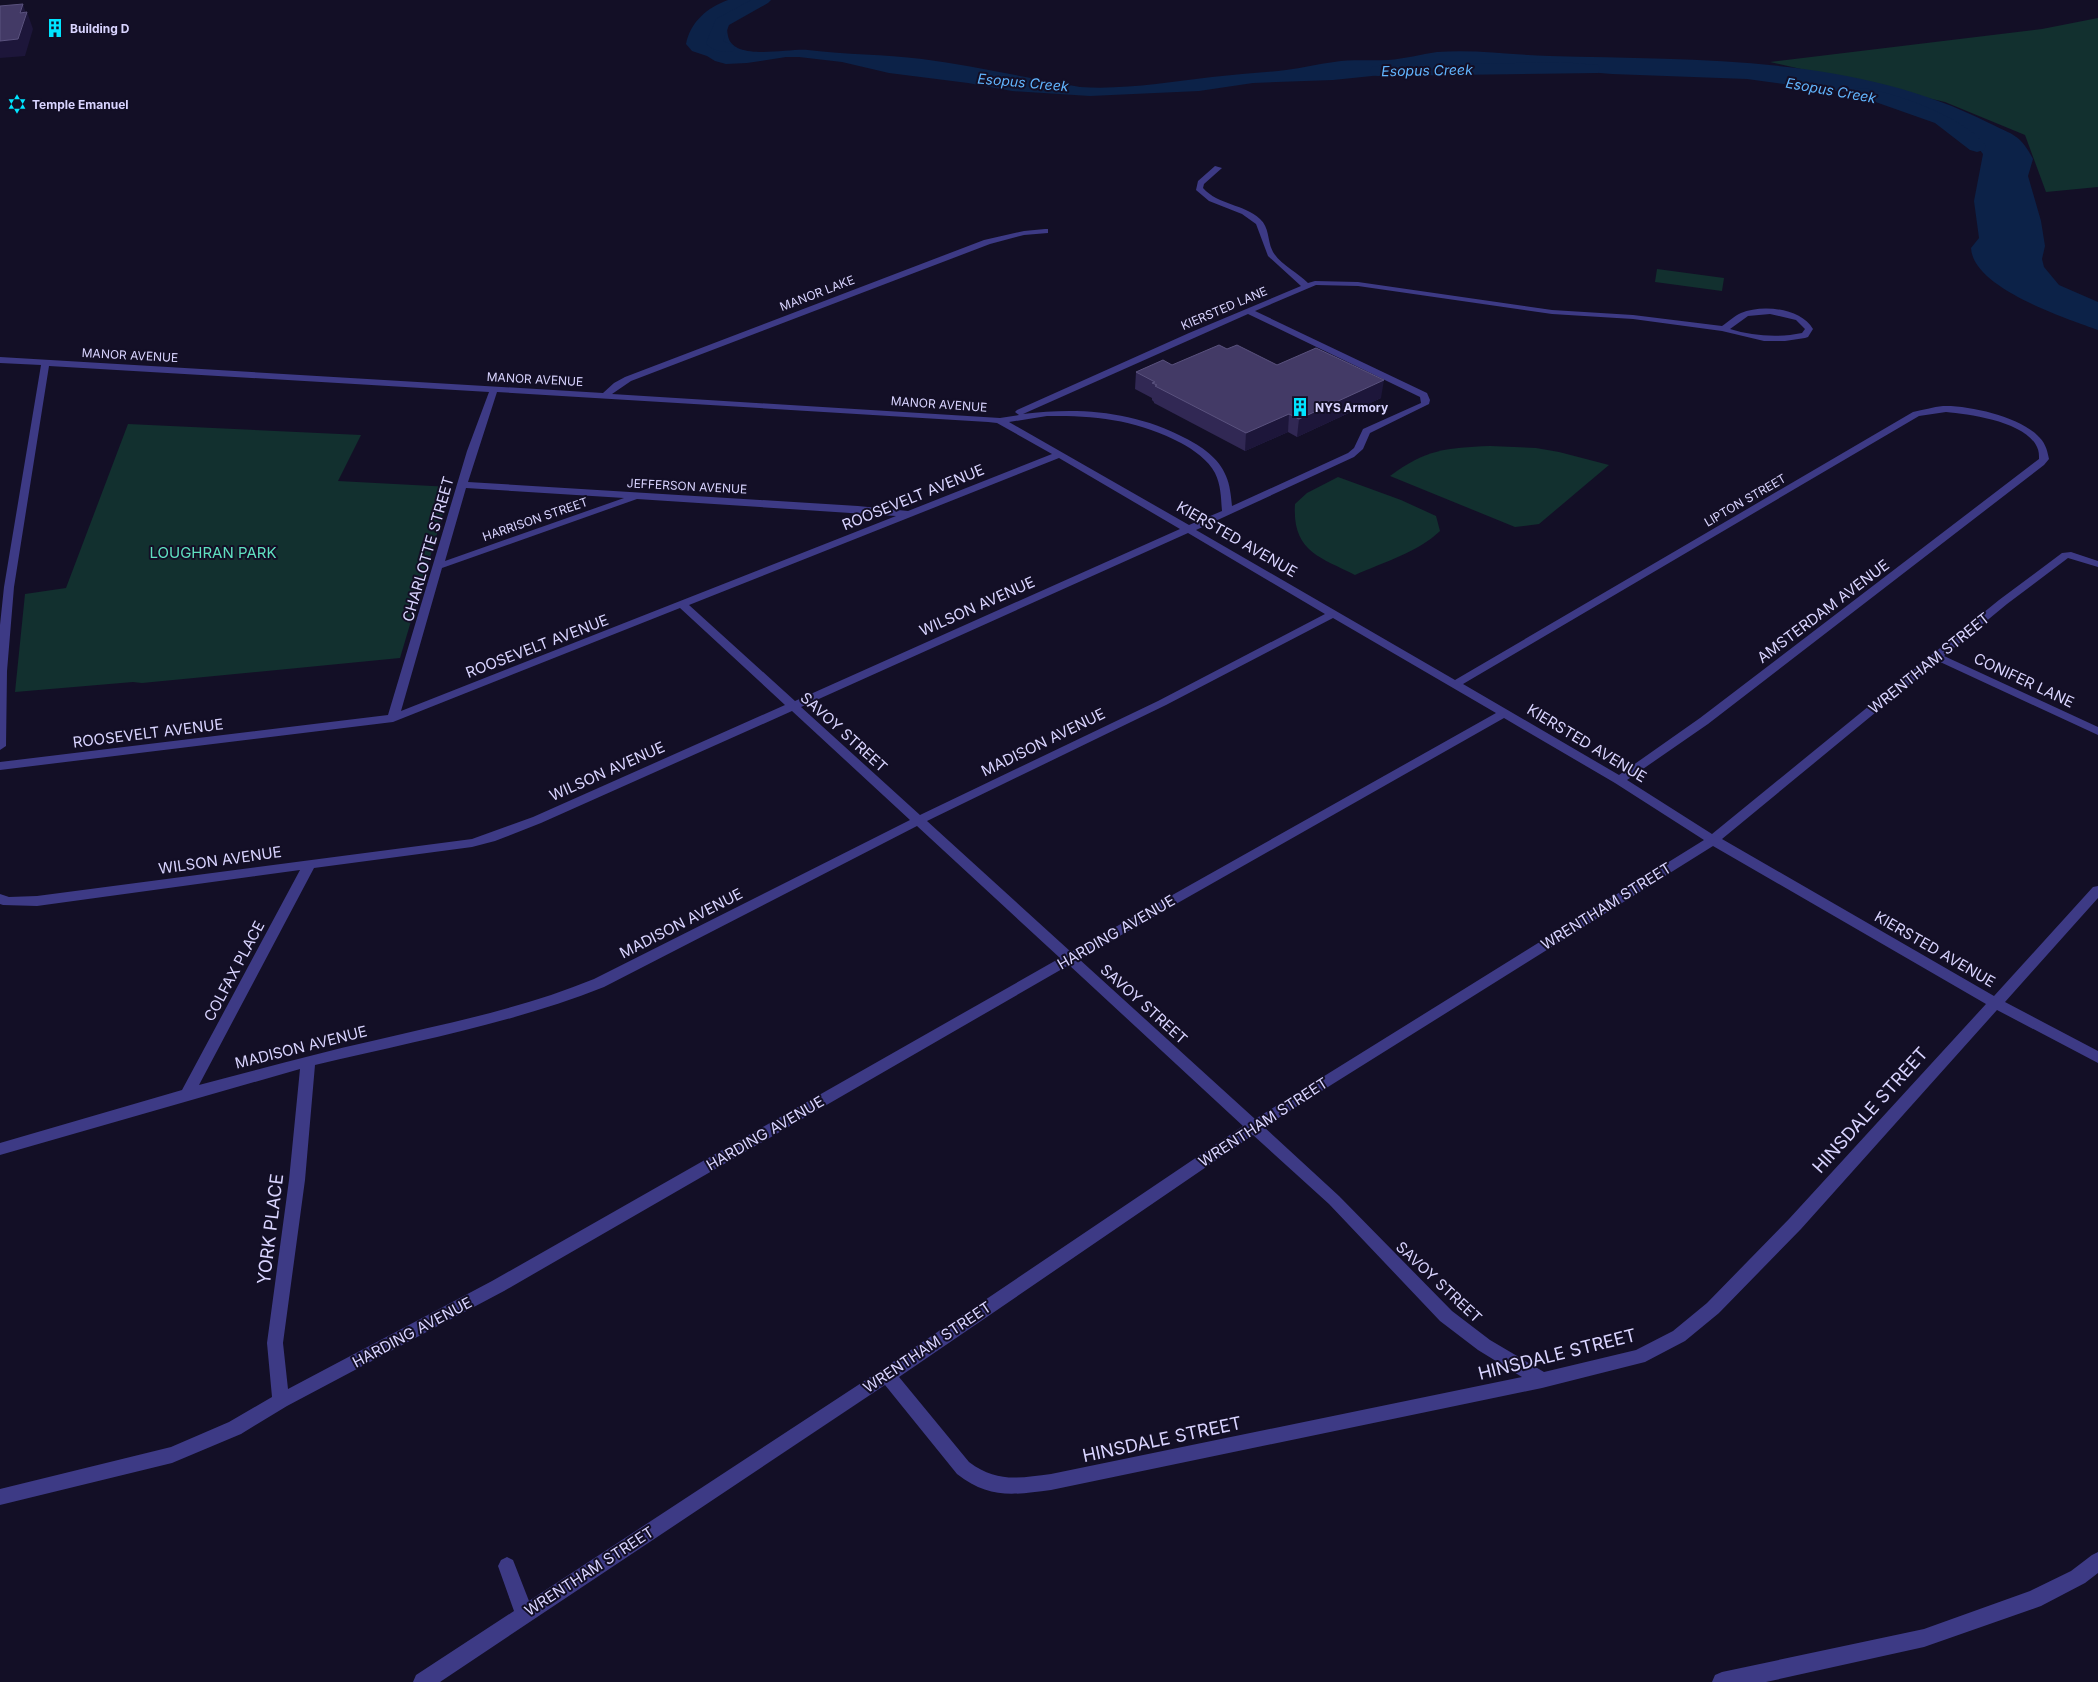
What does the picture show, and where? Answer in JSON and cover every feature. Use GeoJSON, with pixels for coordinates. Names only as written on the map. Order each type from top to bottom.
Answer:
{"type":"FeatureCollection","features":[{"type":"Feature","properties":{"kind":"street"},"geometry":{"type":"LineString","coordinates":[[1218,168],[1201,182],[1199,188],[1204,195],[1214,202],[1244,212],[1260,223],[1270,254],[1306,286]]}},
{"type":"Feature","properties":{"kind":"street","name":"MANOR LAKE"},"geometry":{"type":"LineString","coordinates":[[605,396],[617,385],[628,379],[988,242],[1024,233],[1045,231]]}},
{"type":"Feature","properties":{"kind":"street","name":"KIERSTED LANE"},"geometry":{"type":"LineString","coordinates":[[1000,421],[1306,286],[1328,282],[1358,284],[1552,312],[1633,317],[1723,329],[1751,336],[1789,339],[1805,336],[1808,329],[1804,321],[1797,318],[1761,312],[1742,315],[1723,329]]}},
{"type":"Feature","properties":{"kind":"street","name":"WILSON AVENUE"},"geometry":{"type":"LineString","coordinates":[[0,899],[8,902],[37,901],[491,838],[546,816],[1189,530],[1351,455],[1358,449],[1366,432],[1425,404],[1424,395],[1248,311]]}},
{"type":"Feature","properties":{"kind":"street","name":"MANOR AVENUE"},"geometry":{"type":"LineString","coordinates":[[0,360],[988,419],[1000,421],[1059,455]]}},
{"type":"Feature","properties":{"kind":"street"},"geometry":{"type":"LineString","coordinates":[[0,746],[1,671],[9,587],[45,364]]}},
{"type":"Feature","properties":{"kind":"street","name":"CHARLOTTE STREET"},"geometry":{"type":"LineString","coordinates":[[394,718],[440,566],[472,451],[494,390]]}},
{"type":"Feature","properties":{"kind":"street","name":"LIPTON STREET"},"geometry":{"type":"LineString","coordinates":[[1455,684],[1916,414],[1946,409],[1971,412],[2012,424],[2035,436],[2042,445],[2044,454],[2042,461]]}},
{"type":"Feature","properties":{"kind":"street"},"geometry":{"type":"LineString","coordinates":[[1000,421],[1028,415],[1055,413],[1089,414],[1120,418],[1149,425],[1175,435],[1197,449],[1219,471],[1226,490],[1227,512]]}},
{"type":"Feature","properties":{"kind":"street","name":"ROOSEVELT AVENUE"},"geometry":{"type":"LineString","coordinates":[[0,766],[394,718],[1059,455]]}},
{"type":"Feature","properties":{"kind":"street","name":"KIERSTED AVENUE"},"geometry":{"type":"LineString","coordinates":[[1059,455],[1506,713],[1619,780],[1713,840],[1995,1003],[2098,1058]]}},
{"type":"Feature","properties":{"kind":"street","name":"AMSTERDAM AVENUE"},"geometry":{"type":"LineString","coordinates":[[1619,780],[1704,721],[2042,461]]}},
{"type":"Feature","properties":{"kind":"street","name":"JEFFERSON AVENUE"},"geometry":{"type":"LineString","coordinates":[[462,485],[858,509],[910,514]]}},
{"type":"Feature","properties":{"kind":"street","name":"HARRISON STREET"},"geometry":{"type":"LineString","coordinates":[[440,566],[638,496]]}},
{"type":"Feature","properties":{"kind":"street","name":"WRENTHAM STREET"},"geometry":{"type":"LineString","coordinates":[[423,1682],[887,1375],[1255,1126],[1386,1042],[1713,840],[2003,602],[2066,555],[2094,562]]}},
{"type":"Feature","properties":{"kind":"street","name":"SAVOY STREET"},"geometry":{"type":"LineString","coordinates":[[682,605],[1255,1126],[1353,1218],[1384,1253],[1446,1316],[1484,1345],[1542,1380]]}},
{"type":"Feature","properties":{"kind":"street","name":"MADISON AVENUE"},"geometry":{"type":"LineString","coordinates":[[0,1149],[187,1094],[308,1061],[506,1015],[554,1001],[599,983],[918,821],[1162,703],[1333,614]]}},
{"type":"Feature","properties":{"kind":"street","name":"CONIFER LANE"},"geometry":{"type":"LineString","coordinates":[[1938,657],[2098,731]]}},
{"type":"Feature","properties":{"kind":"street","name":"HARDING AVENUE"},"geometry":{"type":"LineString","coordinates":[[0,1497],[172,1455],[235,1428],[281,1401],[498,1286],[1268,845],[1506,713]]}},
{"type":"Feature","properties":{"kind":"street","name":"COLFAX PLACE"},"geometry":{"type":"LineString","coordinates":[[187,1094],[310,864]]}},
{"type":"Feature","properties":{"kind":"street","name":"HINSDALE STREET"},"geometry":{"type":"LineString","coordinates":[[887,1375],[963,1468],[976,1478],[1011,1487],[1060,1480],[1542,1380],[1639,1357],[1679,1336],[1713,1308],[1795,1224],[2098,890]]}},
{"type":"Feature","properties":{"kind":"street","name":"YORK PLACE"},"geometry":{"type":"LineString","coordinates":[[281,1401],[275,1343],[297,1180],[308,1061]]}},
{"type":"Feature","properties":{"kind":"street"},"geometry":{"type":"LineString","coordinates":[[1722,1682],[1924,1638],[2034,1599],[2078,1577],[2098,1561]]}},
{"type":"Feature","properties":{"kind":"street"},"geometry":{"type":"LineString","coordinates":[[507,1566],[525,1614]]}},
{"type":"Feature","properties":{"kind":"green space"},"geometry":{"type":"Polygon","coordinates":[[[2098,18],[2098,187],[2046,192],[2025,135],[1945,102],[1770,62],[2042,29],[2098,18]]]}},
{"type":"Feature","properties":{"kind":"green space"},"geometry":{"type":"Polygon","coordinates":[[[1657,269],[1724,278],[1722,291],[1655,282],[1657,269]]]}},
{"type":"Feature","properties":{"kind":"green space","name":"LOUGHRAN PARK"},"geometry":{"type":"Polygon","coordinates":[[[128,424],[361,435],[338,481],[451,487],[400,658],[142,683],[133,682],[15,692],[25,594],[66,588],[128,424]]]}},
{"type":"Feature","properties":{"kind":"green space"},"geometry":{"type":"Polygon","coordinates":[[[1490,446],[1536,448],[1609,465],[1539,524],[1515,527],[1390,476],[1426,455],[1449,449],[1490,446]]]}},
{"type":"Feature","properties":{"kind":"green space"},"geometry":{"type":"Polygon","coordinates":[[[1338,477],[1401,500],[1436,516],[1440,531],[1411,551],[1355,575],[1330,563],[1310,550],[1303,542],[1295,520],[1295,504],[1307,493],[1338,477]]]}},
{"type":"Feature","properties":{"kind":"water"},"geometry":{"type":"Polygon","coordinates":[[[728,0],[768,0],[739,11],[729,21],[727,27],[728,36],[732,44],[740,49],[763,52],[808,50],[908,57],[1080,87],[1146,85],[1286,70],[1341,61],[1401,59],[1437,52],[1465,51],[1550,56],[1718,61],[1830,73],[1885,84],[1938,101],[1989,123],[2020,140],[2033,159],[2028,176],[2041,221],[2045,246],[2042,259],[2044,267],[2059,285],[2098,302],[2098,330],[2023,300],[1987,276],[1976,263],[1971,248],[1979,238],[1974,201],[1983,154],[1976,145],[1941,119],[1920,111],[1852,93],[1747,79],[1612,74],[1489,64],[1333,80],[1253,83],[1199,91],[1090,96],[1012,91],[968,83],[889,73],[842,62],[799,57],[726,64],[692,51],[686,44],[696,22],[707,11],[728,0]]]}},
{"type":"Feature","properties":{"kind":"building"},"geometry":{"type":"Polygon","coordinates":[[[23,4],[20,13],[27,12],[18,39],[0,41],[0,6],[23,4]]]}},
{"type":"Feature","properties":{"kind":"building"},"geometry":{"type":"Polygon","coordinates":[[[1219,345],[1227,349],[1237,345],[1277,365],[1316,348],[1384,380],[1299,419],[1289,414],[1246,433],[1155,386],[1157,385],[1152,383],[1155,382],[1136,372],[1163,360],[1172,365],[1219,345]]]}},
{"type":"Feature","properties":{"kind":"waterway","name":"Esopus Creek"},"geometry":{"type":"LineString","coordinates":[[727,48],[714,43],[722,22],[763,0]]}},
{"type":"Feature","properties":{"kind":"waterway","name":"Esopus Creek"},"geometry":{"type":"LineString","coordinates":[[1378,71],[1561,67],[1592,69]]}},
{"type":"Feature","properties":{"kind":"waterway","name":"Esopus Creek"},"geometry":{"type":"LineString","coordinates":[[1861,93],[1870,94],[1941,119],[1977,146]]}},
{"type":"Feature","properties":{"kind":"place","name":"Building D"},"geometry":{"type":"Point","coordinates":[55,28]}},
{"type":"Feature","properties":{"kind":"place","name":"Temple Emanuel"},"geometry":{"type":"Point","coordinates":[17,104]}},
{"type":"Feature","properties":{"kind":"place","name":"NYS Armory"},"geometry":{"type":"Point","coordinates":[1300,407]}}]}
